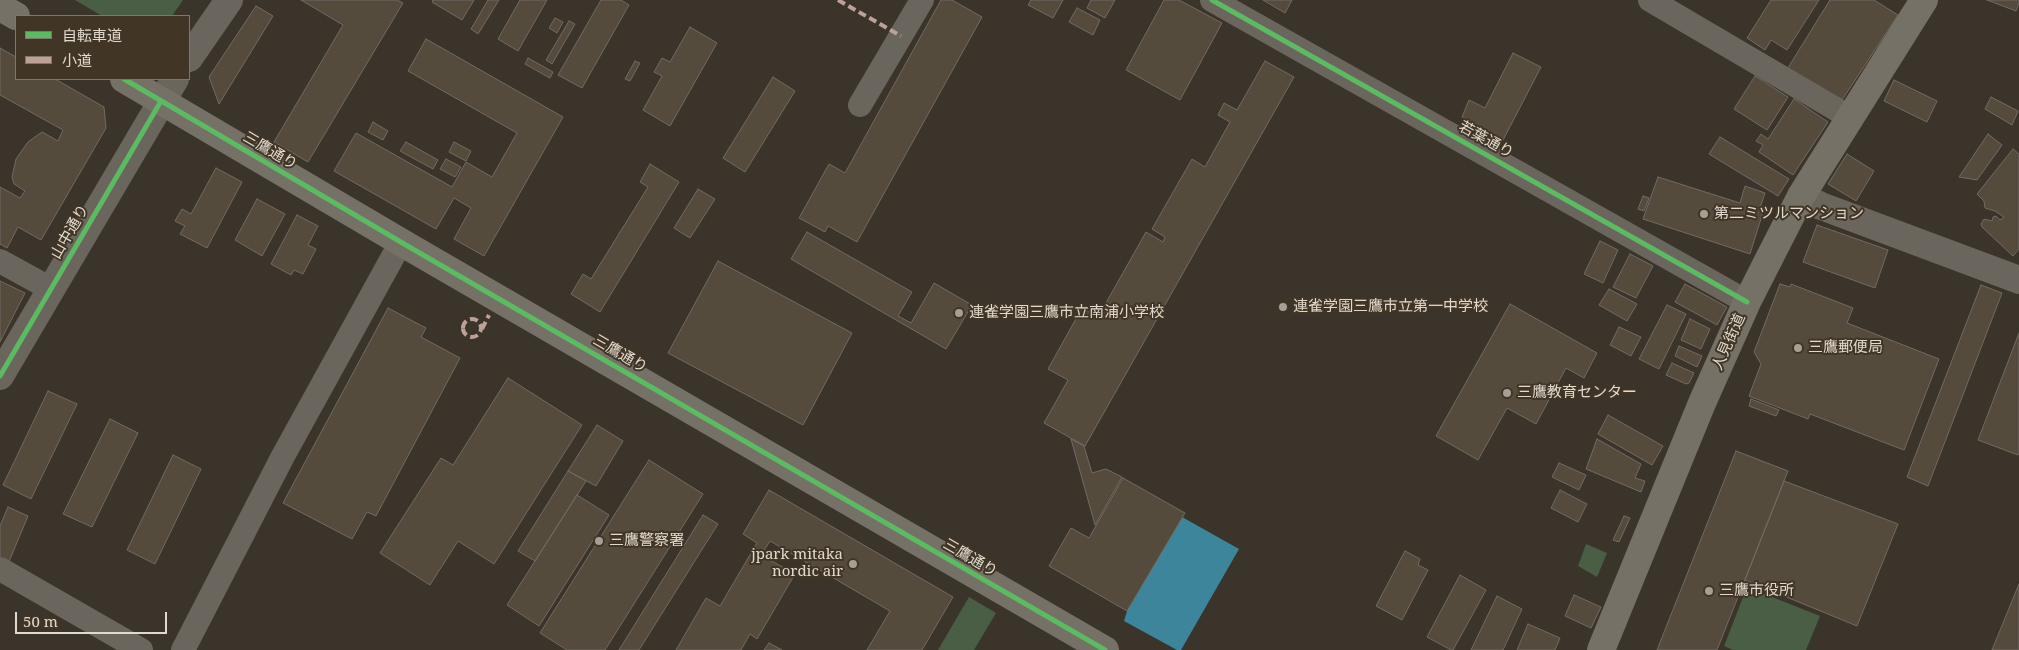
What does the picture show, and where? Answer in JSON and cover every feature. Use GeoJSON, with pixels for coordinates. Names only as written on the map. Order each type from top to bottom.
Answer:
{"type":"FeatureCollection","features":[{"type":"Feature","properties":{"kind":"main road","name":"人見街道"},"geometry":{"type":"LineString","coordinates":[[1601,650],[1702,403],[1747,302],[1800,196],[1924,0]]}},
{"type":"Feature","properties":{"kind":"main road"},"geometry":{"type":"LineString","coordinates":[[0,7],[15,15]]}},
{"type":"Feature","properties":{"kind":"main road","name":"三鷹通り"},"geometry":{"type":"LineString","coordinates":[[128,80],[168,90],[401,242],[1105,650]]}},
{"type":"Feature","properties":{"kind":"street"},"geometry":{"type":"LineString","coordinates":[[190,57],[229,0]]}},
{"type":"Feature","properties":{"kind":"street"},"geometry":{"type":"LineString","coordinates":[[860,105],[922,0]]}},
{"type":"Feature","properties":{"kind":"street","name":"若葉通り"},"geometry":{"type":"LineString","coordinates":[[1212,0],[1747,302]]}},
{"type":"Feature","properties":{"kind":"street"},"geometry":{"type":"LineString","coordinates":[[1650,0],[1851,118]]}},
{"type":"Feature","properties":{"kind":"street","name":"山中通り"},"geometry":{"type":"LineString","coordinates":[[0,376],[168,90]]}},
{"type":"Feature","properties":{"kind":"street"},"geometry":{"type":"LineString","coordinates":[[1800,196],[1821,206],[2019,280]]}},
{"type":"Feature","properties":{"kind":"street"},"geometry":{"type":"LineString","coordinates":[[183,650],[283,456],[401,242]]}},
{"type":"Feature","properties":{"kind":"street"},"geometry":{"type":"LineString","coordinates":[[0,261],[51,289]]}},
{"type":"Feature","properties":{"kind":"street"},"geometry":{"type":"LineString","coordinates":[[0,569],[142,650]]}},
{"type":"Feature","properties":{"kind":"green space"},"geometry":{"type":"Polygon","coordinates":[[[75,0],[183,0],[173,15],[100,15],[75,0]]]}},
{"type":"Feature","properties":{"kind":"green space"},"geometry":{"type":"Polygon","coordinates":[[[1586,544],[1607,553],[1597,577],[1578,566],[1586,544]]]}},
{"type":"Feature","properties":{"kind":"green space"},"geometry":{"type":"Polygon","coordinates":[[[1747,587],[1820,616],[1806,650],[1733,650],[1724,646],[1747,587]]]}},
{"type":"Feature","properties":{"kind":"green space"},"geometry":{"type":"Polygon","coordinates":[[[969,597],[996,613],[974,650],[938,650],[969,597]]]}},
{"type":"Feature","properties":{"kind":"water"},"geometry":{"type":"Polygon","coordinates":[[[1182,517],[1239,549],[1181,650],[1177,650],[1124,621],[1127,611],[1182,517]]]}},
{"type":"Feature","properties":{"kind":"building"},"geometry":{"type":"Polygon","coordinates":[[[301,0],[397,0],[403,3],[308,162],[274,142],[343,25],[301,0]]]}},
{"type":"Feature","properties":{"kind":"building"},"geometry":{"type":"Polygon","coordinates":[[[433,0],[474,0],[462,20],[432,2],[433,0]]]}},
{"type":"Feature","properties":{"kind":"building"},"geometry":{"type":"Polygon","coordinates":[[[488,0],[499,0],[478,34],[471,29],[488,0]]]}},
{"type":"Feature","properties":{"kind":"building"},"geometry":{"type":"Polygon","coordinates":[[[520,0],[547,0],[518,51],[498,39],[520,0]]]}},
{"type":"Feature","properties":{"kind":"building"},"geometry":{"type":"Polygon","coordinates":[[[601,0],[621,0],[629,5],[582,88],[558,75],[601,0]]]}},
{"type":"Feature","properties":{"kind":"building"},"geometry":{"type":"Polygon","coordinates":[[[941,0],[952,0],[982,17],[857,242],[828,226],[825,232],[799,218],[829,164],[845,173],[941,0]]]}},
{"type":"Feature","properties":{"kind":"building"},"geometry":{"type":"Polygon","coordinates":[[[1031,0],[1063,0],[1053,18],[1028,5],[1031,0]]]}},
{"type":"Feature","properties":{"kind":"building"},"geometry":{"type":"Polygon","coordinates":[[[1091,0],[1115,0],[1105,18],[1087,8],[1091,0]]]}},
{"type":"Feature","properties":{"kind":"building"},"geometry":{"type":"Polygon","coordinates":[[[1164,0],[1179,0],[1222,23],[1180,100],[1126,70],[1164,0]]]}},
{"type":"Feature","properties":{"kind":"building"},"geometry":{"type":"Polygon","coordinates":[[[1263,0],[1292,0],[1285,13],[1263,0]]]}},
{"type":"Feature","properties":{"kind":"building"},"geometry":{"type":"Polygon","coordinates":[[[1771,0],[1819,0],[1787,50],[1771,40],[1765,50],[1747,38],[1771,0]]]}},
{"type":"Feature","properties":{"kind":"building"},"geometry":{"type":"Polygon","coordinates":[[[1830,0],[1874,0],[1898,15],[1840,103],[1786,71],[1830,0]]]}},
{"type":"Feature","properties":{"kind":"building"},"geometry":{"type":"Polygon","coordinates":[[[1987,0],[2019,0],[2019,3],[2016,11],[1987,0]]]}},
{"type":"Feature","properties":{"kind":"building"},"geometry":{"type":"Polygon","coordinates":[[[256,6],[273,16],[219,104],[209,77],[256,6]]]}},
{"type":"Feature","properties":{"kind":"building"},"geometry":{"type":"Polygon","coordinates":[[[1077,8],[1100,20],[1093,35],[1069,22],[1077,8]]]}},
{"type":"Feature","properties":{"kind":"building"},"geometry":{"type":"Polygon","coordinates":[[[555,18],[563,22],[557,33],[549,28],[555,18]]]}},
{"type":"Feature","properties":{"kind":"building"},"geometry":{"type":"Polygon","coordinates":[[[569,21],[575,24],[552,64],[546,60],[569,21]]]}},
{"type":"Feature","properties":{"kind":"building"},"geometry":{"type":"Polygon","coordinates":[[[690,27],[717,43],[670,126],[643,110],[662,76],[654,72],[662,58],[670,62],[690,27]]]}},
{"type":"Feature","properties":{"kind":"building"},"geometry":{"type":"Polygon","coordinates":[[[426,39],[563,117],[484,256],[454,239],[471,208],[454,198],[436,229],[334,171],[356,133],[452,187],[466,162],[492,177],[517,133],[408,71],[426,39]]]}},
{"type":"Feature","properties":{"kind":"building"},"geometry":{"type":"Polygon","coordinates":[[[0,48],[15,56],[15,80],[57,80],[104,107],[106,128],[41,240],[18,227],[7,248],[0,244],[0,187],[20,198],[25,191],[14,184],[12,177],[16,159],[28,142],[42,132],[58,141],[63,130],[0,95],[0,48]]]}},
{"type":"Feature","properties":{"kind":"building"},"geometry":{"type":"Polygon","coordinates":[[[1513,53],[1541,67],[1502,142],[1474,128],[1476,125],[1462,117],[1469,100],[1485,108],[1513,53]]]}},
{"type":"Feature","properties":{"kind":"building"},"geometry":{"type":"Polygon","coordinates":[[[528,58],[553,72],[550,78],[525,64],[528,58]]]}},
{"type":"Feature","properties":{"kind":"building"},"geometry":{"type":"Polygon","coordinates":[[[635,61],[640,63],[630,81],[625,79],[635,61]]]}},
{"type":"Feature","properties":{"kind":"building"},"geometry":{"type":"Polygon","coordinates":[[[1265,61],[1294,77],[1085,446],[1044,423],[1068,380],[1048,369],[1082,308],[1098,317],[1146,232],[1163,242],[1165,237],[1152,229],[1192,159],[1205,167],[1230,122],[1218,115],[1224,103],[1237,110],[1265,61]]]}},
{"type":"Feature","properties":{"kind":"building"},"geometry":{"type":"Polygon","coordinates":[[[1755,76],[1788,97],[1767,130],[1734,109],[1755,76]]]}},
{"type":"Feature","properties":{"kind":"building"},"geometry":{"type":"Polygon","coordinates":[[[773,77],[795,91],[745,172],[723,158],[773,77]]]}},
{"type":"Feature","properties":{"kind":"building"},"geometry":{"type":"Polygon","coordinates":[[[1894,80],[1937,101],[1927,122],[1884,101],[1894,80]]]}},
{"type":"Feature","properties":{"kind":"building"},"geometry":{"type":"Polygon","coordinates":[[[1991,97],[2018,111],[2012,125],[1985,109],[1991,97]]]}},
{"type":"Feature","properties":{"kind":"building"},"geometry":{"type":"Polygon","coordinates":[[[1794,99],[1828,122],[1793,175],[1759,152],[1763,145],[1756,141],[1761,134],[1768,139],[1794,99]]]}},
{"type":"Feature","properties":{"kind":"building"},"geometry":{"type":"Polygon","coordinates":[[[373,122],[388,131],[383,140],[368,132],[373,122]]]}},
{"type":"Feature","properties":{"kind":"building"},"geometry":{"type":"Polygon","coordinates":[[[1988,134],[2002,145],[1977,180],[1959,177],[1988,134]]]}},
{"type":"Feature","properties":{"kind":"building"},"geometry":{"type":"Polygon","coordinates":[[[1720,137],[1789,179],[1778,196],[1709,154],[1720,137]]]}},
{"type":"Feature","properties":{"kind":"building"},"geometry":{"type":"Polygon","coordinates":[[[406,142],[438,160],[433,169],[400,151],[406,142]]]}},
{"type":"Feature","properties":{"kind":"building"},"geometry":{"type":"Polygon","coordinates":[[[454,142],[471,151],[466,161],[449,152],[454,142]]]}},
{"type":"Feature","properties":{"kind":"building"},"geometry":{"type":"Polygon","coordinates":[[[2013,149],[2019,154],[2019,249],[2013,256],[1982,227],[1981,224],[1984,219],[1992,221],[1993,217],[1996,216],[2000,220],[2004,217],[1995,211],[1985,208],[1984,201],[1977,194],[2013,149]]]}},
{"type":"Feature","properties":{"kind":"building"},"geometry":{"type":"Polygon","coordinates":[[[1847,154],[1874,171],[1856,201],[1828,184],[1847,154]]]}},
{"type":"Feature","properties":{"kind":"building"},"geometry":{"type":"Polygon","coordinates":[[[446,159],[461,167],[455,177],[440,169],[446,159]]]}},
{"type":"Feature","properties":{"kind":"building"},"geometry":{"type":"Polygon","coordinates":[[[650,164],[679,182],[600,312],[571,294],[583,274],[591,279],[648,187],[640,182],[650,164]]]}},
{"type":"Feature","properties":{"kind":"building"},"geometry":{"type":"Polygon","coordinates":[[[216,168],[242,182],[207,248],[180,234],[185,226],[175,221],[182,209],[191,214],[216,168]]]}},
{"type":"Feature","properties":{"kind":"building","name":"第二ミツルマンション"},"geometry":{"type":"Polygon","coordinates":[[[1658,177],[1740,203],[1745,186],[1765,193],[1760,208],[1764,209],[1750,254],[1643,219],[1658,177]]]}},
{"type":"Feature","properties":{"kind":"building"},"geometry":{"type":"Polygon","coordinates":[[[698,189],[715,199],[690,238],[674,228],[698,189]]]}},
{"type":"Feature","properties":{"kind":"building"},"geometry":{"type":"Polygon","coordinates":[[[1643,196],[1649,198],[1644,211],[1638,209],[1643,196]]]}},
{"type":"Feature","properties":{"kind":"building"},"geometry":{"type":"Polygon","coordinates":[[[257,199],[285,214],[262,256],[235,240],[257,199]]]}},
{"type":"Feature","properties":{"kind":"building"},"geometry":{"type":"Polygon","coordinates":[[[297,215],[318,226],[308,245],[316,249],[303,274],[294,270],[291,275],[271,264],[297,215]]]}},
{"type":"Feature","properties":{"kind":"building"},"geometry":{"type":"Polygon","coordinates":[[[1817,225],[1888,250],[1875,288],[1803,262],[1817,225]]]}},
{"type":"Feature","properties":{"kind":"building"},"geometry":{"type":"Polygon","coordinates":[[[807,232],[912,292],[898,316],[911,323],[934,283],[972,305],[946,349],[791,259],[807,232]]]}},
{"type":"Feature","properties":{"kind":"building"},"geometry":{"type":"Polygon","coordinates":[[[1600,241],[1618,250],[1603,283],[1584,274],[1600,241]]]}},
{"type":"Feature","properties":{"kind":"building"},"geometry":{"type":"Polygon","coordinates":[[[1630,254],[1653,266],[1636,298],[1613,287],[1630,254]]]}},
{"type":"Feature","properties":{"kind":"building"},"geometry":{"type":"Polygon","coordinates":[[[718,261],[852,333],[803,425],[668,353],[718,261]]]}},
{"type":"Feature","properties":{"kind":"building"},"geometry":{"type":"Polygon","coordinates":[[[0,281],[25,293],[0,342],[0,281]]]}},
{"type":"Feature","properties":{"kind":"building"},"geometry":{"type":"Polygon","coordinates":[[[1685,284],[1727,307],[1717,325],[1675,302],[1685,284]]]}},
{"type":"Feature","properties":{"kind":"building"},"geometry":{"type":"Polygon","coordinates":[[[1780,284],[1790,287],[1791,284],[1853,308],[1847,323],[1939,359],[1904,450],[1810,414],[1808,419],[1749,396],[1761,364],[1754,352],[1780,284]]]}},
{"type":"Feature","properties":{"kind":"building"},"geometry":{"type":"Polygon","coordinates":[[[1981,285],[2002,293],[1928,486],[1907,477],[1981,285]]]}},
{"type":"Feature","properties":{"kind":"building"},"geometry":{"type":"Polygon","coordinates":[[[1609,289],[1637,304],[1627,321],[1599,305],[1609,289]]]}},
{"type":"Feature","properties":{"kind":"building","name":"三鷹教育センター"},"geometry":{"type":"Polygon","coordinates":[[[1510,304],[1597,353],[1584,378],[1566,368],[1536,424],[1507,408],[1478,460],[1436,436],[1510,304]]]}},
{"type":"Feature","properties":{"kind":"building"},"geometry":{"type":"Polygon","coordinates":[[[1667,305],[1686,314],[1659,369],[1639,359],[1667,305]]]}},
{"type":"Feature","properties":{"kind":"building"},"geometry":{"type":"Polygon","coordinates":[[[388,308],[426,328],[421,337],[460,358],[376,516],[367,512],[352,539],[283,503],[388,308]]]}},
{"type":"Feature","properties":{"kind":"building"},"geometry":{"type":"Polygon","coordinates":[[[1690,319],[1710,329],[1701,349],[1681,340],[1690,319]]]}},
{"type":"Feature","properties":{"kind":"building"},"geometry":{"type":"Polygon","coordinates":[[[1619,327],[1641,337],[1631,356],[1610,345],[1619,327]]]}},
{"type":"Feature","properties":{"kind":"building"},"geometry":{"type":"Polygon","coordinates":[[[2019,333],[2019,453],[2018,455],[1978,440],[2019,333]]]}},
{"type":"Feature","properties":{"kind":"building"},"geometry":{"type":"Polygon","coordinates":[[[1679,346],[1702,356],[1697,367],[1675,356],[1679,346]]]}},
{"type":"Feature","properties":{"kind":"building"},"geometry":{"type":"Polygon","coordinates":[[[1672,363],[1694,373],[1689,383],[1686,384],[1666,375],[1672,363]]]}},
{"type":"Feature","properties":{"kind":"building"},"geometry":{"type":"Polygon","coordinates":[[[508,378],[582,425],[494,564],[458,541],[430,585],[380,553],[441,458],[453,465],[508,378]]]}},
{"type":"Feature","properties":{"kind":"building"},"geometry":{"type":"Polygon","coordinates":[[[48,391],[77,404],[31,499],[3,485],[48,391]]]}},
{"type":"Feature","properties":{"kind":"building"},"geometry":{"type":"Polygon","coordinates":[[[1751,399],[1779,410],[1776,416],[1749,406],[1751,399]]]}},
{"type":"Feature","properties":{"kind":"building"},"geometry":{"type":"Polygon","coordinates":[[[1608,415],[1663,446],[1652,465],[1598,434],[1608,415]]]}},
{"type":"Feature","properties":{"kind":"building"},"geometry":{"type":"Polygon","coordinates":[[[110,419],[138,433],[92,527],[63,514],[110,419]]]}},
{"type":"Feature","properties":{"kind":"building"},"geometry":{"type":"Polygon","coordinates":[[[597,425],[623,441],[596,486],[568,471],[597,425]]]}},
{"type":"Feature","properties":{"kind":"building"},"geometry":{"type":"Polygon","coordinates":[[[1071,439],[1084,446],[1092,473],[1106,469],[1122,477],[1095,525],[1071,439]]]}},
{"type":"Feature","properties":{"kind":"building"},"geometry":{"type":"Polygon","coordinates":[[[1597,439],[1641,464],[1635,478],[1645,481],[1641,492],[1586,469],[1597,439]]]}},
{"type":"Feature","properties":{"kind":"building"},"geometry":{"type":"Polygon","coordinates":[[[1736,451],[1788,471],[1717,650],[1657,650],[1736,451]]]}},
{"type":"Feature","properties":{"kind":"building"},"geometry":{"type":"Polygon","coordinates":[[[173,455],[201,469],[155,564],[127,550],[173,455]]]}},
{"type":"Feature","properties":{"kind":"building"},"geometry":{"type":"Polygon","coordinates":[[[649,460],[703,494],[605,650],[567,650],[540,633],[649,460]]]}},
{"type":"Feature","properties":{"kind":"building"},"geometry":{"type":"Polygon","coordinates":[[[1559,463],[1586,475],[1579,490],[1552,477],[1559,463]]]}},
{"type":"Feature","properties":{"kind":"building"},"geometry":{"type":"Polygon","coordinates":[[[568,471],[586,481],[535,561],[518,551],[568,471]]]}},
{"type":"Feature","properties":{"kind":"building"},"geometry":{"type":"Polygon","coordinates":[[[1123,478],[1185,513],[1127,611],[1049,566],[1071,528],[1089,538],[1123,478]]]}},
{"type":"Feature","properties":{"kind":"building"},"geometry":{"type":"Polygon","coordinates":[[[1784,481],[1898,524],[1857,626],[1745,580],[1784,481]]]}},
{"type":"Feature","properties":{"kind":"building","name":"jpark mitaka nordic air"},"geometry":{"type":"Polygon","coordinates":[[[769,490],[953,597],[922,650],[867,650],[890,611],[770,541],[761,555],[795,574],[757,639],[750,634],[741,650],[676,650],[706,598],[720,606],[757,543],[743,534],[769,490]]]}},
{"type":"Feature","properties":{"kind":"building"},"geometry":{"type":"Polygon","coordinates":[[[1560,490],[1587,504],[1578,522],[1551,508],[1560,490]]]}},
{"type":"Feature","properties":{"kind":"building"},"geometry":{"type":"Polygon","coordinates":[[[577,495],[609,515],[539,626],[507,605],[577,495]]]}},
{"type":"Feature","properties":{"kind":"building"},"geometry":{"type":"Polygon","coordinates":[[[8,507],[28,516],[8,564],[0,561],[0,526],[8,507]]]}},
{"type":"Feature","properties":{"kind":"building"},"geometry":{"type":"Polygon","coordinates":[[[703,515],[718,524],[639,650],[619,650],[703,515]]]}},
{"type":"Feature","properties":{"kind":"building"},"geometry":{"type":"Polygon","coordinates":[[[1624,516],[1630,518],[1619,542],[1613,540],[1624,516]]]}},
{"type":"Feature","properties":{"kind":"building"},"geometry":{"type":"Polygon","coordinates":[[[1405,551],[1420,559],[1418,565],[1428,570],[1402,620],[1376,606],[1405,551]]]}},
{"type":"Feature","properties":{"kind":"building"},"geometry":{"type":"Polygon","coordinates":[[[1460,575],[1486,590],[1453,650],[1451,650],[1427,637],[1460,575]]]}},
{"type":"Feature","properties":{"kind":"building"},"geometry":{"type":"Polygon","coordinates":[[[2019,584],[2019,650],[1992,650],[2019,584]]]}},
{"type":"Feature","properties":{"kind":"building"},"geometry":{"type":"Polygon","coordinates":[[[1574,595],[1601,607],[1591,628],[1565,616],[1574,595]]]}},
{"type":"Feature","properties":{"kind":"building"},"geometry":{"type":"Polygon","coordinates":[[[1497,596],[1522,609],[1503,650],[1471,650],[1497,596]]]}},
{"type":"Feature","properties":{"kind":"building"},"geometry":{"type":"Polygon","coordinates":[[[1528,624],[1560,638],[1555,650],[1517,650],[1528,624]]]}},
{"type":"Feature","properties":{"kind":"building"},"geometry":{"type":"Polygon","coordinates":[[[769,643],[782,650],[764,650],[769,643]]]}},
{"type":"Feature","properties":{"kind":"marked path"},"geometry":{"type":"LineString","coordinates":[[838,0],[901,36]]}},
{"type":"Feature","properties":{"kind":"marked path"},"geometry":{"type":"LineString","coordinates":[[482,329],[489,315]]}},
{"type":"Feature","properties":{"kind":"marked path"},"geometry":{"type":"LineString","coordinates":[[468,319],[476,319],[481,324],[481,328],[479,335],[468,337],[463,332],[463,324],[468,319]]}},
{"type":"Feature","properties":{"kind":"cycle path"},"geometry":{"type":"LineString","coordinates":[[1212,0],[1747,302]]}},
{"type":"Feature","properties":{"kind":"cycle path"},"geometry":{"type":"LineString","coordinates":[[126,80],[411,248],[1105,650]]}},
{"type":"Feature","properties":{"kind":"cycle path"},"geometry":{"type":"LineString","coordinates":[[0,376],[161,101]]}},
{"type":"Feature","properties":{"kind":"place","name":"第二ミツルマンション"},"geometry":{"type":"Point","coordinates":[1704,214]}},
{"type":"Feature","properties":{"kind":"place","name":"連雀学園三鷹市立第一中学校"},"geometry":{"type":"Point","coordinates":[1283,307]}},
{"type":"Feature","properties":{"kind":"place","name":"連雀学園三鷹市立南浦小学校"},"geometry":{"type":"Point","coordinates":[959,313]}},
{"type":"Feature","properties":{"kind":"place","name":"三鷹郵便局"},"geometry":{"type":"Point","coordinates":[1798,348]}},
{"type":"Feature","properties":{"kind":"place","name":"三鷹教育センター"},"geometry":{"type":"Point","coordinates":[1507,393]}},
{"type":"Feature","properties":{"kind":"place","name":"三鷹警察署"},"geometry":{"type":"Point","coordinates":[599,541]}},
{"type":"Feature","properties":{"kind":"place","name":"jpark mitaka nordic air"},"geometry":{"type":"Point","coordinates":[853,564]}},
{"type":"Feature","properties":{"kind":"place","name":"三鷹市役所"},"geometry":{"type":"Point","coordinates":[1709,591]}}]}
